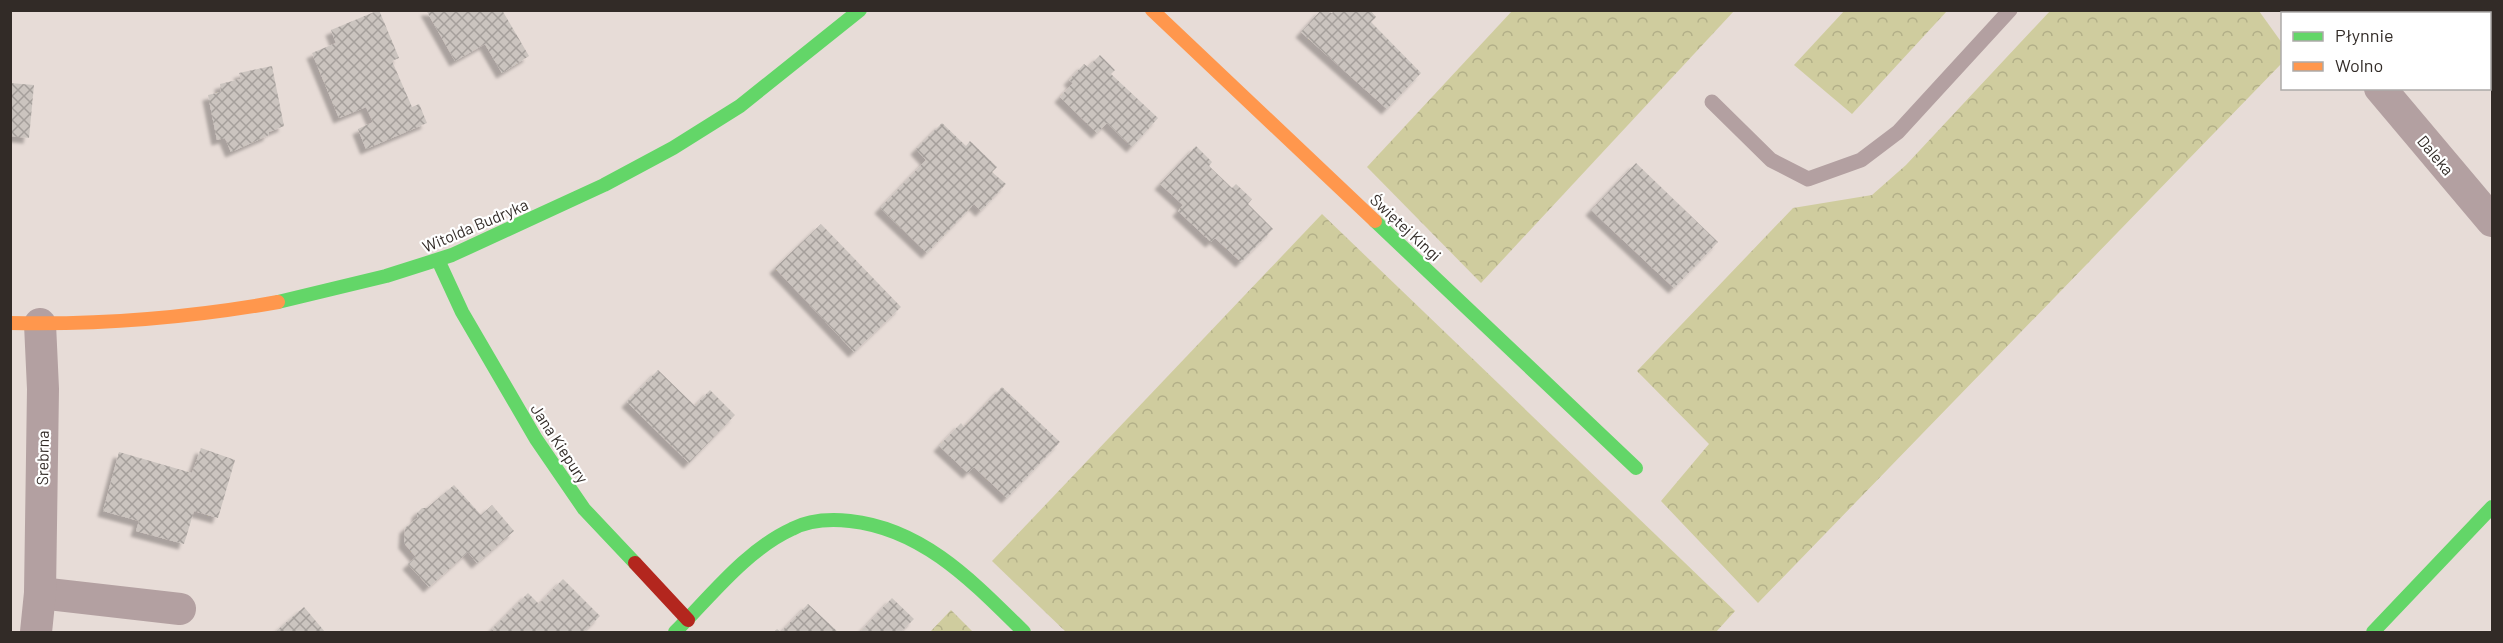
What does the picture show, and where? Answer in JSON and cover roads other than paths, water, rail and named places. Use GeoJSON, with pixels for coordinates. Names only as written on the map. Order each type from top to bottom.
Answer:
{"type":"FeatureCollection","features":[{"type":"Feature","properties":{"kind":"street","name":"Witolda Budryka"},"geometry":{"type":"LineString","coordinates":[[25,323],[104,324],[213,313],[308,296],[438,260],[626,175],[687,140],[740,106],[860,10]]}},
{"type":"Feature","properties":{"kind":"street","name":"Świętej Kingi"},"geometry":{"type":"LineString","coordinates":[[1152,10],[1636,468]]}},
{"type":"Feature","properties":{"kind":"street","name":"Daleka"},"geometry":{"type":"LineString","coordinates":[[2382,90],[2493,221]]}},
{"type":"Feature","properties":{"kind":"street","name":"Jana Kiepury"},"geometry":{"type":"LineString","coordinates":[[438,260],[462,312],[536,439],[578,500],[688,620]]}},
{"type":"Feature","properties":{"kind":"street","name":"Srebrna"},"geometry":{"type":"LineString","coordinates":[[25,323],[43,389],[40,593],[36,633]]}},
{"type":"Feature","properties":{"kind":"street"},"geometry":{"type":"LineString","coordinates":[[2373,633],[2493,507]]}},
{"type":"Feature","properties":{"kind":"street"},"geometry":{"type":"LineString","coordinates":[[675,633],[758,552],[791,529],[824,520],[860,520],[896,529],[932,548],[1024,633]]}},
{"type":"Feature","properties":{"kind":"street"},"geometry":{"type":"LineString","coordinates":[[40,593],[180,609]]}},
{"type":"Feature","properties":{"kind":"lane"},"geometry":{"type":"LineString","coordinates":[[1712,102],[1771,160],[1808,179],[1861,160],[1898,132],[2010,10]]}}]}
